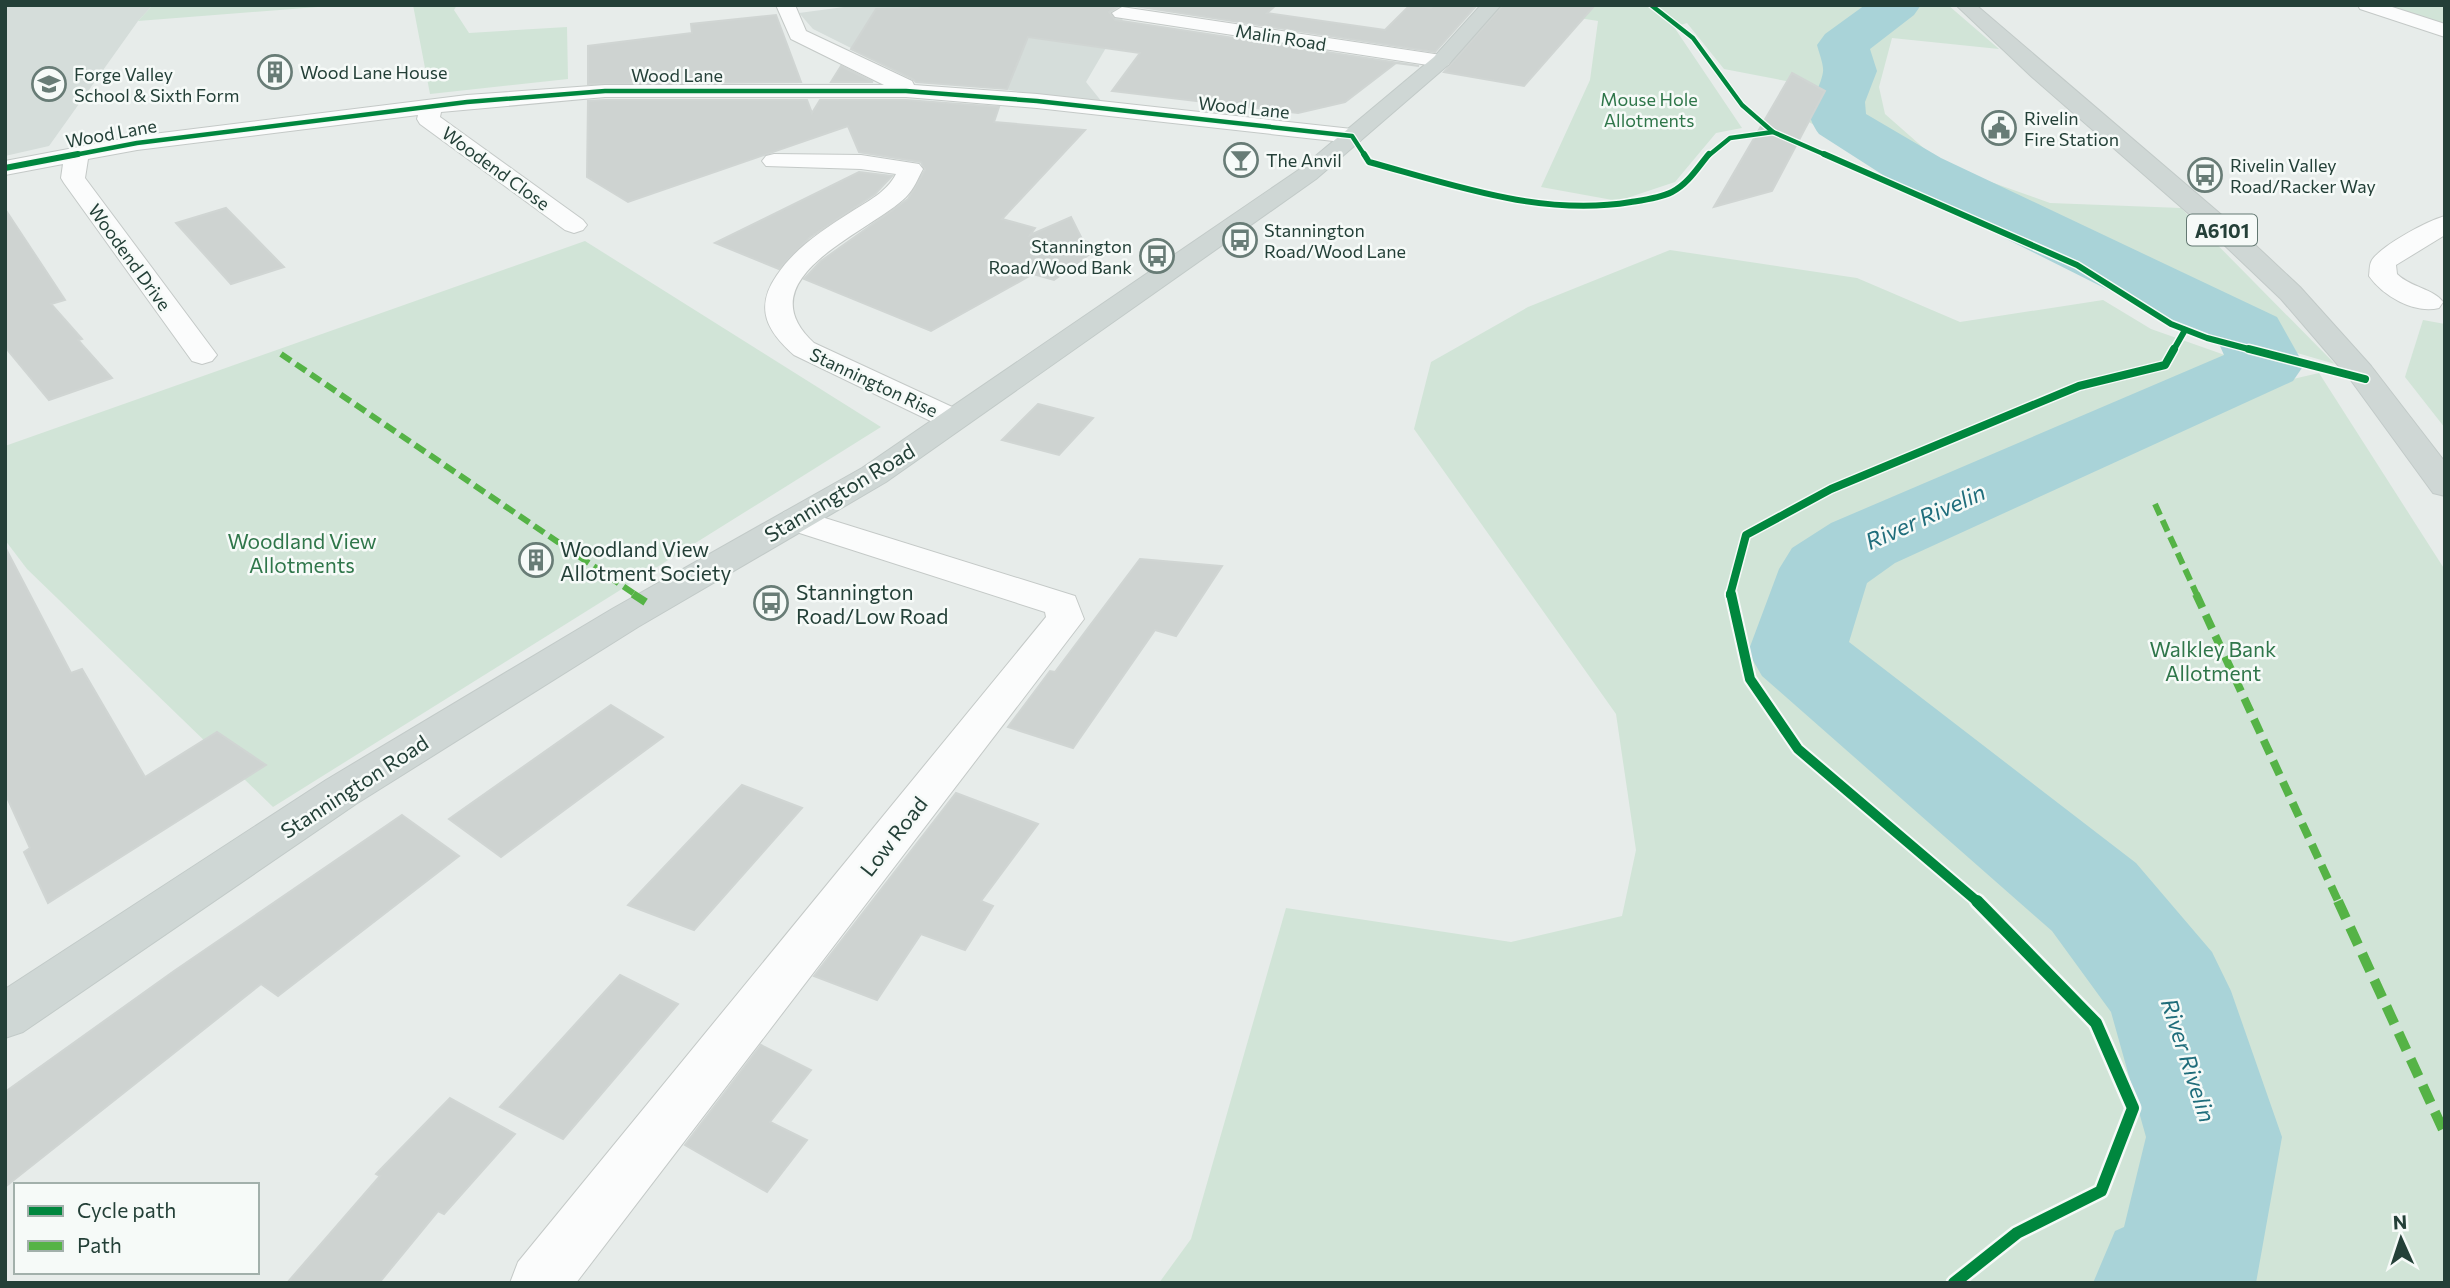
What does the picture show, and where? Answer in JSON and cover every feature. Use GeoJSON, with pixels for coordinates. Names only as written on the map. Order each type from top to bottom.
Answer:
{"type":"FeatureCollection","features":[{"type":"Feature","properties":{"kind":"main road","name":"Stannington Road"},"geometry":{"type":"LineString","coordinates":[[5,1016],[341,792],[625,618],[874,475],[1308,174],[1441,61],[1492,5]]}},
{"type":"Feature","properties":{"kind":"main road","name":"A6101"},"geometry":{"type":"LineString","coordinates":[[1965,5],[2266,269],[2324,330],[2365,379],[2445,486]]}},
{"type":"Feature","properties":{"kind":"street"},"geometry":{"type":"LineString","coordinates":[[785,5],[798,35],[904,84],[906,92]]}},
{"type":"Feature","properties":{"kind":"street"},"geometry":{"type":"LineString","coordinates":[[2367,5],[2445,31]]}},
{"type":"Feature","properties":{"kind":"street","name":"Malin Road"},"geometry":{"type":"LineString","coordinates":[[1122,13],[1441,61]]}},
{"type":"Feature","properties":{"kind":"street","name":"Wood Lane"},"geometry":{"type":"LineString","coordinates":[[5,168],[214,132],[432,107],[605,91],[906,92],[1037,102],[1352,136]]}},
{"type":"Feature","properties":{"kind":"street","name":"Woodend Close"},"geometry":{"type":"LineString","coordinates":[[432,107],[428,119],[574,225]]}},
{"type":"Feature","properties":{"kind":"street","name":"Woodend Drive"},"geometry":{"type":"LineString","coordinates":[[77,154],[73,178],[202,355]]}},
{"type":"Feature","properties":{"kind":"street","name":"Stannington Rise"},"geometry":{"type":"LineString","coordinates":[[774,161],[861,162],[911,169],[900,190],[798,262],[782,286],[778,312],[785,331],[804,349],[952,419]]}},
{"type":"Feature","properties":{"kind":"street"},"geometry":{"type":"LineString","coordinates":[[2429,302],[2397,290],[2383,276],[2383,263],[2396,252],[2445,225]]}},
{"type":"Feature","properties":{"kind":"street","name":"Low Road"},"geometry":{"type":"LineString","coordinates":[[539,1283],[1065,619],[1062,606],[796,520]]}},
{"type":"Feature","properties":{"kind":"shaded area","name":"Forge Valley School & Sixth Form"},"geometry":{"type":"Polygon","coordinates":[[[5,5],[153,5],[138,21],[49,146],[5,156],[5,5]]]}},
{"type":"Feature","properties":{"kind":"shaded area"},"geometry":{"type":"Polygon","coordinates":[[[859,5],[1131,5],[1086,82],[1106,107],[935,77],[863,54],[813,29],[799,13],[859,5]]]}},
{"type":"Feature","properties":{"kind":"green space"},"geometry":{"type":"Polygon","coordinates":[[[153,5],[343,5],[138,21],[153,5]]]}},
{"type":"Feature","properties":{"kind":"green space"},"geometry":{"type":"Polygon","coordinates":[[[413,5],[457,5],[454,10],[469,33],[567,27],[568,79],[430,94],[413,5]]]}},
{"type":"Feature","properties":{"kind":"green space","name":"Mouse Hole Allotments"},"geometry":{"type":"Polygon","coordinates":[[[1517,5],[1948,5],[1999,49],[1892,38],[1879,87],[1885,114],[1943,165],[2050,203],[2181,208],[2335,364],[2204,326],[2067,249],[1890,165],[1803,119],[1807,85],[1724,69],[1687,23],[1674,27],[1742,128],[1716,133],[1675,182],[1618,201],[1541,187],[1590,80],[1598,21],[1516,8],[1517,5]]]}},
{"type":"Feature","properties":{"kind":"green space"},"geometry":{"type":"Polygon","coordinates":[[[2384,5],[2445,5],[2445,25],[2384,5]]]}},
{"type":"Feature","properties":{"kind":"green space","name":"Woodland View Allotments"},"geometry":{"type":"Polygon","coordinates":[[[585,241],[881,427],[273,807],[27,569],[5,540],[5,446],[585,241]]]}},
{"type":"Feature","properties":{"kind":"green space","name":"Walkley Bank Allotment"},"geometry":{"type":"Polygon","coordinates":[[[1670,250],[1857,278],[1960,322],[2103,300],[2151,329],[2293,379],[2319,373],[2445,570],[2445,1283],[1159,1283],[1191,1239],[1286,908],[1511,942],[1622,916],[1636,850],[1616,714],[1414,429],[1431,362],[1528,307],[1670,250]]]}},
{"type":"Feature","properties":{"kind":"green space"},"geometry":{"type":"Polygon","coordinates":[[[2423,320],[2445,324],[2445,428],[2405,377],[2423,320]]]}},
{"type":"Feature","properties":{"kind":"building"},"geometry":{"type":"Polygon","coordinates":[[[922,5],[1120,5],[1109,12],[1115,20],[1419,66],[1396,63],[1345,102],[1298,113],[1112,91],[1140,53],[1028,37],[1007,89],[916,82],[851,49],[876,9],[919,8],[922,5]]]}},
{"type":"Feature","properties":{"kind":"building"},"geometry":{"type":"Polygon","coordinates":[[[1128,5],[1276,5],[1267,13],[1385,30],[1410,5],[1431,8],[1434,5],[1477,5],[1435,52],[1128,5]]]}},
{"type":"Feature","properties":{"kind":"building"},"geometry":{"type":"Polygon","coordinates":[[[1503,5],[1595,5],[1524,86],[1444,72],[1503,5]]]}},
{"type":"Feature","properties":{"kind":"building"},"geometry":{"type":"Polygon","coordinates":[[[776,15],[801,82],[588,84],[588,46],[692,33],[691,24],[776,15]]]}},
{"type":"Feature","properties":{"kind":"building"},"geometry":{"type":"Polygon","coordinates":[[[841,66],[873,82],[831,82],[841,66]]]}},
{"type":"Feature","properties":{"kind":"building"},"geometry":{"type":"Polygon","coordinates":[[[1792,73],[1825,91],[1772,191],[1714,207],[1792,73]]]}},
{"type":"Feature","properties":{"kind":"building"},"geometry":{"type":"Polygon","coordinates":[[[807,100],[812,113],[820,100],[906,100],[999,107],[994,122],[1085,130],[1002,219],[1035,228],[1030,235],[1071,217],[1083,241],[1101,246],[1054,280],[1033,274],[931,331],[804,279],[821,261],[908,199],[925,170],[921,162],[859,152],[848,126],[628,202],[587,177],[588,101],[807,100]]]}},
{"type":"Feature","properties":{"kind":"building"},"geometry":{"type":"Polygon","coordinates":[[[859,172],[892,176],[875,194],[809,238],[779,269],[715,243],[859,172]]]}},
{"type":"Feature","properties":{"kind":"building"},"geometry":{"type":"Polygon","coordinates":[[[226,208],[284,267],[231,284],[176,223],[226,208]]]}},
{"type":"Feature","properties":{"kind":"building"},"geometry":{"type":"Polygon","coordinates":[[[5,209],[65,300],[51,304],[112,378],[49,400],[5,347],[5,209]]]}},
{"type":"Feature","properties":{"kind":"building"},"geometry":{"type":"Polygon","coordinates":[[[1038,404],[1093,418],[1059,455],[1002,440],[1038,404]]]}},
{"type":"Feature","properties":{"kind":"building"},"geometry":{"type":"Polygon","coordinates":[[[5,547],[71,673],[82,669],[145,777],[217,732],[266,765],[48,903],[24,852],[30,848],[5,793],[5,547]]]}},
{"type":"Feature","properties":{"kind":"building"},"geometry":{"type":"Polygon","coordinates":[[[1140,559],[1222,566],[1176,636],[1155,630],[1073,748],[1008,727],[1050,671],[1055,672],[1140,559]]]}},
{"type":"Feature","properties":{"kind":"building"},"geometry":{"type":"Polygon","coordinates":[[[611,705],[663,737],[501,857],[449,819],[611,705]]]}},
{"type":"Feature","properties":{"kind":"building"},"geometry":{"type":"Polygon","coordinates":[[[742,785],[802,808],[694,930],[628,905],[742,785]]]}},
{"type":"Feature","properties":{"kind":"building"},"geometry":{"type":"Polygon","coordinates":[[[956,793],[1038,824],[981,901],[993,906],[965,950],[921,934],[877,1000],[814,976],[956,793]]]}},
{"type":"Feature","properties":{"kind":"building"},"geometry":{"type":"Polygon","coordinates":[[[402,815],[459,856],[278,996],[261,984],[5,1187],[5,1092],[174,971],[402,815]]]}},
{"type":"Feature","properties":{"kind":"building"},"geometry":{"type":"Polygon","coordinates":[[[620,975],[678,1004],[563,1139],[500,1107],[620,975]]]}},
{"type":"Feature","properties":{"kind":"building"},"geometry":{"type":"Polygon","coordinates":[[[761,1045],[811,1070],[770,1122],[807,1140],[767,1192],[685,1145],[761,1045]]]}},
{"type":"Feature","properties":{"kind":"building"},"geometry":{"type":"Polygon","coordinates":[[[450,1098],[515,1134],[444,1214],[438,1211],[379,1283],[287,1283],[380,1176],[376,1174],[450,1098]]]}},
{"type":"Feature","properties":{"kind":"waterway","name":"River Rivelin"},"geometry":{"type":"LineString","coordinates":[[1897,5],[1843,45],[1850,71],[1837,102],[1839,122],[1919,171],[2251,333],[2266,365],[1863,543],[1825,569],[1797,652],[2094,897],[2168,991],[2214,1137],[2185,1277],[2167,1283]]}},
{"type":"Feature","properties":{"kind":"marked path"},"geometry":{"type":"LineString","coordinates":[[281,354],[650,605]]}},
{"type":"Feature","properties":{"kind":"marked path"},"geometry":{"type":"LineString","coordinates":[[2155,504],[2445,1134]]}},
{"type":"Feature","properties":{"kind":"cycle path"},"geometry":{"type":"LineString","coordinates":[[1651,5],[1693,38],[1742,105],[1773,132],[2077,265],[2171,324],[2207,338],[2365,379]]}},
{"type":"Feature","properties":{"kind":"cycle path"},"geometry":{"type":"LineString","coordinates":[[5,168],[137,143],[467,102],[605,91],[906,91],[1037,101],[1352,136],[1369,162],[1493,195],[1556,205],[1588,206],[1633,202],[1672,192],[1688,180],[1721,143],[1740,135],[1773,132]]}},
{"type":"Feature","properties":{"kind":"cycle path"},"geometry":{"type":"LineString","coordinates":[[1954,1283],[2017,1233],[2101,1191],[2133,1108],[2096,1023],[1984,907],[1798,749],[1750,679],[1730,596],[1746,535],[1831,489],[2079,386],[2165,365],[2185,330]]}},
{"type":"Feature","properties":{"kind":"place","name":"Wood Lane House"},"geometry":{"type":"Point","coordinates":[275,72]}},
{"type":"Feature","properties":{"kind":"place","name":"Forge Valley School & Sixth Form"},"geometry":{"type":"Point","coordinates":[49,84]}},
{"type":"Feature","properties":{"kind":"place","name":"Rivelin Fire Station"},"geometry":{"type":"Point","coordinates":[1999,128]}},
{"type":"Feature","properties":{"kind":"place","name":"The Anvil"},"geometry":{"type":"Point","coordinates":[1241,160]}},
{"type":"Feature","properties":{"kind":"place","name":"Rivelin Valley Road/Racker Way"},"geometry":{"type":"Point","coordinates":[2205,175]}},
{"type":"Feature","properties":{"kind":"place","name":"Stannington Road/Wood Lane"},"geometry":{"type":"Point","coordinates":[1240,240]}},
{"type":"Feature","properties":{"kind":"place","name":"Stannington Road/Wood Bank"},"geometry":{"type":"Point","coordinates":[1157,256]}},
{"type":"Feature","properties":{"kind":"place","name":"Woodland View Allotment Society"},"geometry":{"type":"Point","coordinates":[536,560]}},
{"type":"Feature","properties":{"kind":"place","name":"Stannington Road/Low Road"},"geometry":{"type":"Point","coordinates":[771,603]}}]}
